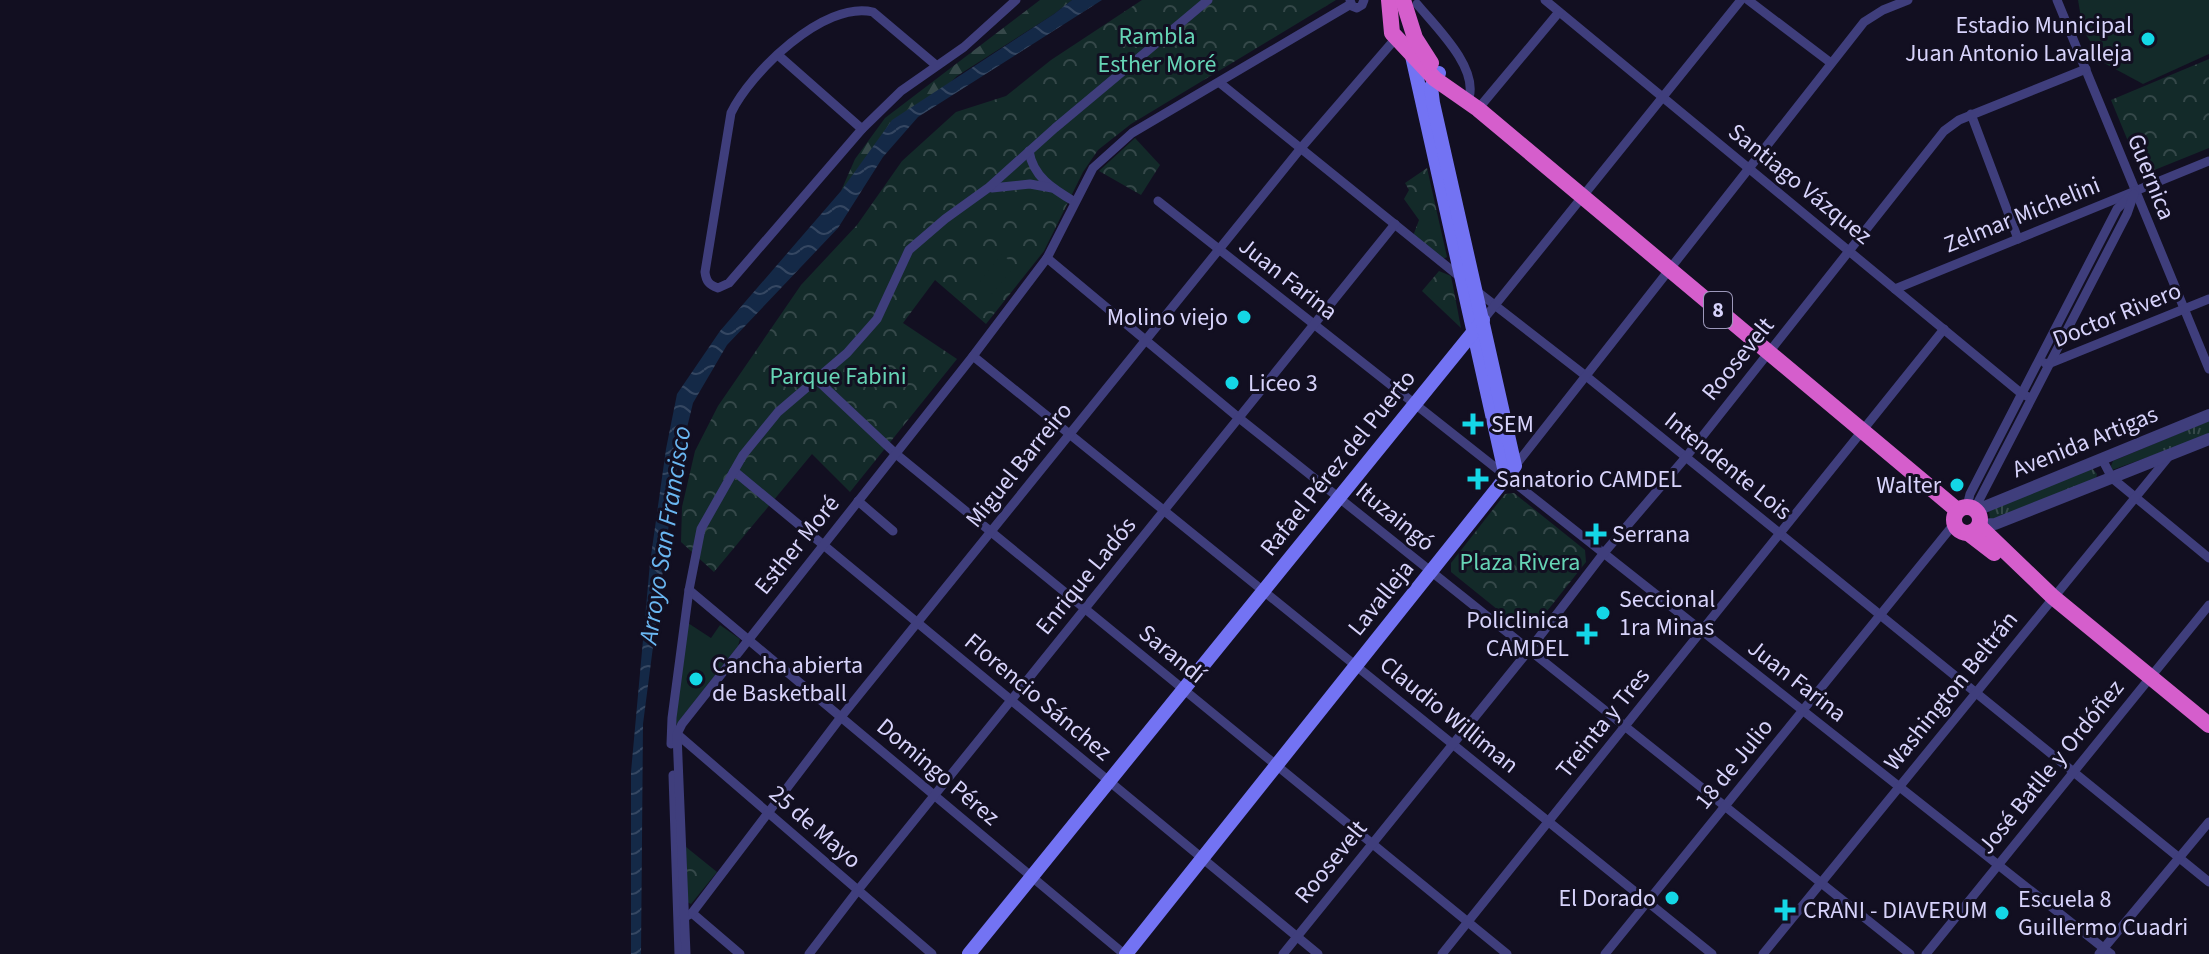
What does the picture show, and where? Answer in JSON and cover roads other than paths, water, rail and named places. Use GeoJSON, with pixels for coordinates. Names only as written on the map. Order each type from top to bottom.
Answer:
{"type":"FeatureCollection","features":[{"type":"Feature","properties":{"kind":"highway","name":"8"},"geometry":{"type":"LineString","coordinates":[[1389,0],[1437,76]]}},
{"type":"Feature","properties":{"kind":"highway","name":"8"},"geometry":{"type":"LineString","coordinates":[[1404,21],[1412,56],[1970,518],[2053,597],[2209,725]]}},
{"type":"Feature","properties":{"kind":"main road"},"geometry":{"type":"LineString","coordinates":[[1412,56],[1475,289],[1478,326]]}},
{"type":"Feature","properties":{"kind":"main road"},"geometry":{"type":"LineString","coordinates":[[1437,76],[1431,87],[1434,132],[1462,279],[1478,326],[1510,472]]}},
{"type":"Feature","properties":{"kind":"main road","name":"Rafael Pérez del Puerto"},"geometry":{"type":"LineString","coordinates":[[969,954],[1478,326]]}},
{"type":"Feature","properties":{"kind":"main road","name":"Lavalleja"},"geometry":{"type":"LineString","coordinates":[[1125,954],[1510,472]]}},
{"type":"Feature","properties":{"kind":"street"},"geometry":{"type":"LineString","coordinates":[[937,66],[873,12],[863,9],[826,19],[797,36],[740,95],[731,113],[705,272],[710,285],[718,288],[729,283],[862,129],[901,91],[937,66],[964,47],[1016,0]]}},
{"type":"Feature","properties":{"kind":"street"},"geometry":{"type":"LineString","coordinates":[[686,954],[674,734],[689,590],[701,529],[743,455],[778,412],[847,353],[877,319],[909,250],[988,188],[1208,0]]}},
{"type":"Feature","properties":{"kind":"street","name":"Esther Moré"},"geometry":{"type":"LineString","coordinates":[[674,734],[1047,258],[1087,177],[1100,160],[1132,133],[1220,83],[1350,2],[1359,7],[1364,0]]}},
{"type":"Feature","properties":{"kind":"street","name":"Santiago Vázquez"},"geometry":{"type":"LineString","coordinates":[[1545,0],[2026,396]]}},
{"type":"Feature","properties":{"kind":"street","name":"Rafael Pérez del Puerto"},"geometry":{"type":"LineString","coordinates":[[1478,326],[1741,0]]}},
{"type":"Feature","properties":{"kind":"street"},"geometry":{"type":"LineString","coordinates":[[1748,0],[1831,63]]}},
{"type":"Feature","properties":{"kind":"street","name":"Lavalleja"},"geometry":{"type":"LineString","coordinates":[[1510,472],[1864,22],[1908,0]]}},
{"type":"Feature","properties":{"kind":"street","name":"Guernica"},"geometry":{"type":"LineString","coordinates":[[2057,0],[2209,369]]}},
{"type":"Feature","properties":{"kind":"street"},"geometry":{"type":"LineString","coordinates":[[1473,104],[1559,12]]}},
{"type":"Feature","properties":{"kind":"street"},"geometry":{"type":"LineString","coordinates":[[1404,21],[1454,50],[1472,88],[1473,104]]}},
{"type":"Feature","properties":{"kind":"street","name":"Miguel Barreiro"},"geometry":{"type":"LineString","coordinates":[[685,917],[841,717],[1404,21]]}},
{"type":"Feature","properties":{"kind":"street"},"geometry":{"type":"LineString","coordinates":[[778,55],[862,129]]}},
{"type":"Feature","properties":{"kind":"street","name":"Roosevelt"},"geometry":{"type":"LineString","coordinates":[[1283,954],[1603,554],[1686,457],[1944,131],[1971,114],[2086,69]]}},
{"type":"Feature","properties":{"kind":"street","name":"Intendente Lois"},"geometry":{"type":"LineString","coordinates":[[1220,83],[2209,882]]}},
{"type":"Feature","properties":{"kind":"street"},"geometry":{"type":"LineString","coordinates":[[1971,114],[2018,239]]}},
{"type":"Feature","properties":{"kind":"street"},"geometry":{"type":"LineString","coordinates":[[1029,151],[1036,173],[1052,188],[1075,202]]}},
{"type":"Feature","properties":{"kind":"street","name":"Zelmar Michelini"},"geometry":{"type":"LineString","coordinates":[[1895,289],[2209,161]]}},
{"type":"Feature","properties":{"kind":"street"},"geometry":{"type":"LineString","coordinates":[[988,188],[1016,184],[1052,188]]}},
{"type":"Feature","properties":{"kind":"street","name":"18 de Julio"},"geometry":{"type":"LineString","coordinates":[[1605,954],[1880,615],[1970,518],[2026,396],[2088,278],[2117,209],[2135,191]]}},
{"type":"Feature","properties":{"kind":"street","name":"Juan Farina"},"geometry":{"type":"LineString","coordinates":[[1158,201],[1414,405],[1510,472],[1603,554],[2104,952]]}},
{"type":"Feature","properties":{"kind":"street","name":"Enrique Ladós"},"geometry":{"type":"LineString","coordinates":[[809,954],[1395,224]]}},
{"type":"Feature","properties":{"kind":"street","name":"Ituzaingó"},"geometry":{"type":"LineString","coordinates":[[1047,258],[1239,418],[1910,954]]}},
{"type":"Feature","properties":{"kind":"street","name":"Doctor Rivero"},"geometry":{"type":"LineString","coordinates":[[2044,362],[2209,299]]}},
{"type":"Feature","properties":{"kind":"street","name":"Treinta y Tres"},"geometry":{"type":"LineString","coordinates":[[1442,954],[1944,329]]}},
{"type":"Feature","properties":{"kind":"street","name":"Claudio Williman"},"geometry":{"type":"LineString","coordinates":[[973,356],[1712,954]]}},
{"type":"Feature","properties":{"kind":"street","name":"Sarandí"},"geometry":{"type":"LineString","coordinates":[[816,379],[896,454],[1507,954]]}},
{"type":"Feature","properties":{"kind":"street","name":"Avenida Artigas"},"geometry":{"type":"LineString","coordinates":[[1970,518],[2209,415]]}},
{"type":"Feature","properties":{"kind":"street","name":"Avenida Artigas"},"geometry":{"type":"LineString","coordinates":[[1970,518],[1995,524],[2209,439]]}},
{"type":"Feature","properties":{"kind":"street","name":"Washington Beltrán"},"geometry":{"type":"LineString","coordinates":[[1763,954],[2171,454]]}},
{"type":"Feature","properties":{"kind":"street"},"geometry":{"type":"LineString","coordinates":[[2102,459],[2112,478],[2209,558]]}},
{"type":"Feature","properties":{"kind":"street","name":"Florencio Sánchez"},"geometry":{"type":"LineString","coordinates":[[734,471],[1318,954]]}},
{"type":"Feature","properties":{"kind":"street"},"geometry":{"type":"LineString","coordinates":[[858,501],[893,531]]}},
{"type":"Feature","properties":{"kind":"street","name":"Domingo Pérez"},"geometry":{"type":"LineString","coordinates":[[689,590],[1125,954]]}},
{"type":"Feature","properties":{"kind":"street","name":"José Batlle y Ordóñez"},"geometry":{"type":"LineString","coordinates":[[1926,954],[2209,605]]}},
{"type":"Feature","properties":{"kind":"street","name":"25 de Mayo"},"geometry":{"type":"LineString","coordinates":[[674,734],[932,954]]}},
{"type":"Feature","properties":{"kind":"street"},"geometry":{"type":"LineString","coordinates":[[2104,952],[2209,822]]}},
{"type":"Feature","properties":{"kind":"street"},"geometry":{"type":"LineString","coordinates":[[679,954],[685,917]]}},
{"type":"Feature","properties":{"kind":"street"},"geometry":{"type":"LineString","coordinates":[[685,917],[740,954]]}},
{"type":"Feature","properties":{"kind":"water","name":"Arroyo San Francisco"},"geometry":{"type":"Polygon","coordinates":[[[1072,0],[1102,0],[918,117],[883,157],[838,228],[727,345],[693,403],[675,477],[643,724],[641,954],[631,954],[631,772],[650,563],[677,394],[720,331],[841,191],[892,120],[1072,0]]]}},
{"type":"Feature","properties":{"kind":"place","name":"Estadio Municipal Juan Antonio Lavalleja"},"geometry":{"type":"Point","coordinates":[2148,39]}},
{"type":"Feature","properties":{"kind":"place","name":"Molino viejo"},"geometry":{"type":"Point","coordinates":[1244,317]}},
{"type":"Feature","properties":{"kind":"place","name":"Liceo 3"},"geometry":{"type":"Point","coordinates":[1232,383]}},
{"type":"Feature","properties":{"kind":"place","name":"SEM"},"geometry":{"type":"Point","coordinates":[1473,424]}},
{"type":"Feature","properties":{"kind":"place","name":"Sanatorio CAMDEL"},"geometry":{"type":"Point","coordinates":[1478,479]}},
{"type":"Feature","properties":{"kind":"place","name":"Walter"},"geometry":{"type":"Point","coordinates":[1957,485]}},
{"type":"Feature","properties":{"kind":"place","name":"Serrana"},"geometry":{"type":"Point","coordinates":[1596,534]}},
{"type":"Feature","properties":{"kind":"place","name":"Seccional 1ra Minas"},"geometry":{"type":"Point","coordinates":[1603,613]}},
{"type":"Feature","properties":{"kind":"place","name":"Policlinica CAMDEL"},"geometry":{"type":"Point","coordinates":[1587,634]}},
{"type":"Feature","properties":{"kind":"place","name":"Cancha abierta de Basketball"},"geometry":{"type":"Point","coordinates":[696,679]}},
{"type":"Feature","properties":{"kind":"place","name":"El Dorado"},"geometry":{"type":"Point","coordinates":[1672,898]}},
{"type":"Feature","properties":{"kind":"place","name":"CRANI - DIAVERUM"},"geometry":{"type":"Point","coordinates":[1785,910]}},
{"type":"Feature","properties":{"kind":"place","name":"Escuela 8 Guillermo Cuadri"},"geometry":{"type":"Point","coordinates":[2002,913]}},
{"type":"Feature","properties":{"kind":"park label","name":"Rambla Esther Moré"},"geometry":{"type":"Point","coordinates":[1157,50]}},
{"type":"Feature","properties":{"kind":"park label","name":"Parque Fabini"},"geometry":{"type":"Point","coordinates":[838,376]}},
{"type":"Feature","properties":{"kind":"park label","name":"Plaza Rivera"},"geometry":{"type":"Point","coordinates":[1520,562]}}]}
